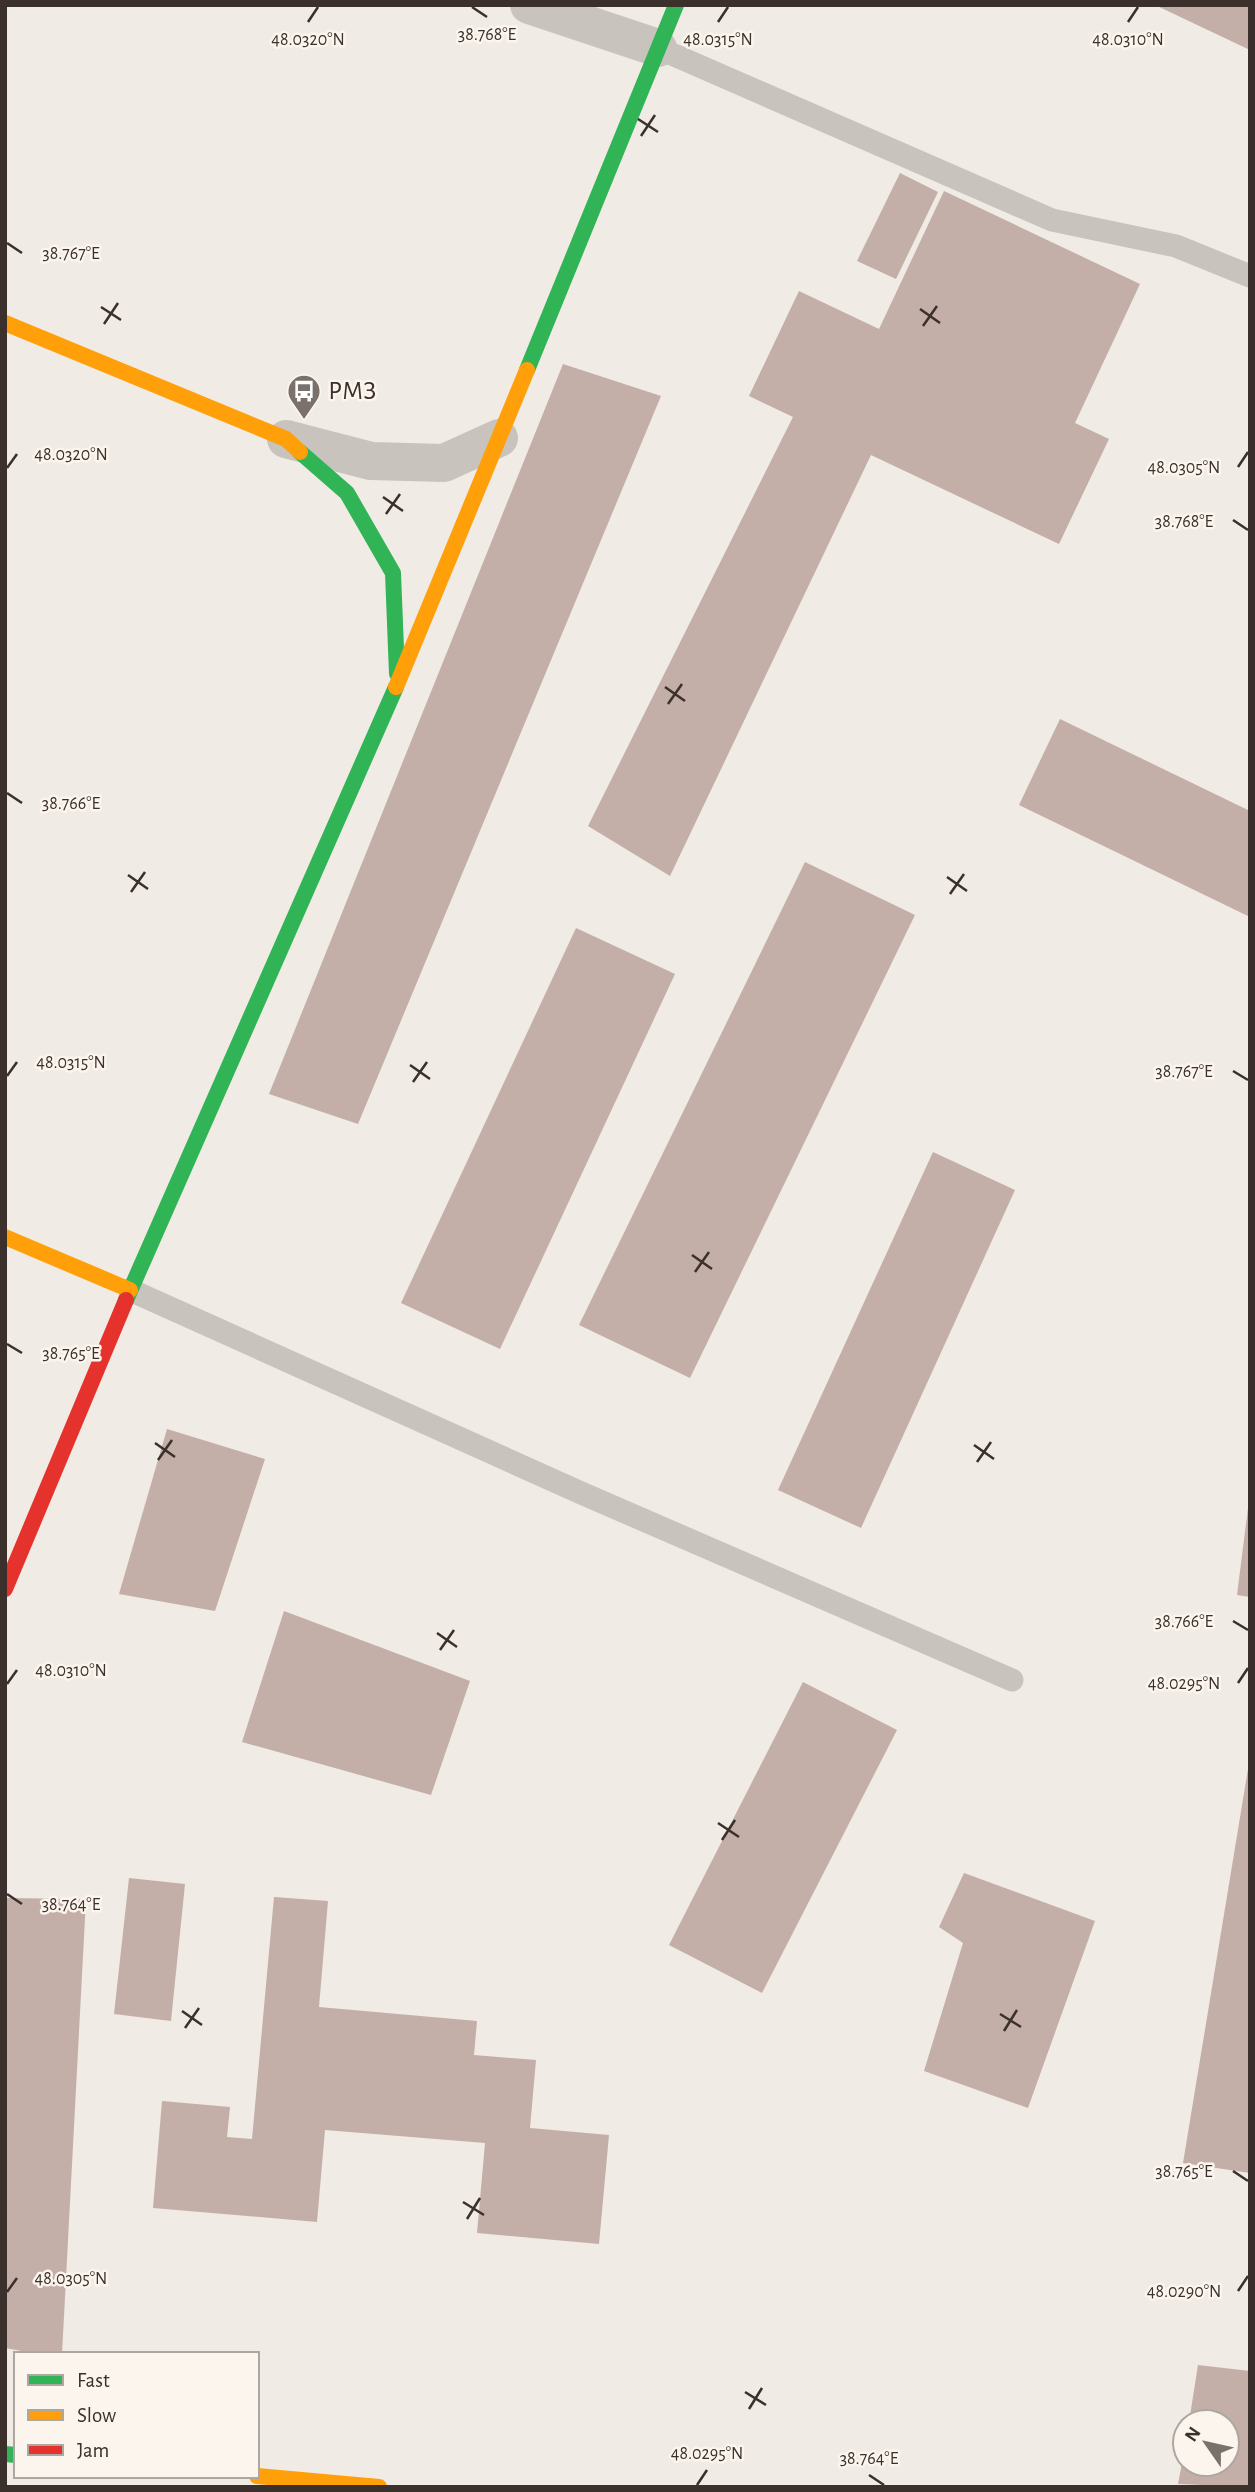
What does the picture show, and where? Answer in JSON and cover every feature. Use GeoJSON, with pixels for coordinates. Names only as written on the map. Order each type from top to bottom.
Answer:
{"type":"FeatureCollection","features":[{"type":"Feature","properties":{"kind":"main road"},"geometry":{"type":"LineString","coordinates":[[5,1589],[130,1290],[397,686],[676,5]]}},
{"type":"Feature","properties":{"kind":"main road"},"geometry":{"type":"LineString","coordinates":[[5,323],[286,439],[347,493],[393,573],[397,686]]}},
{"type":"Feature","properties":{"kind":"main road"},"geometry":{"type":"LineString","coordinates":[[5,1237],[130,1290]]}},
{"type":"Feature","properties":{"kind":"main road"},"geometry":{"type":"LineString","coordinates":[[259,2476],[379,2487]]}},
{"type":"Feature","properties":{"kind":"street"},"geometry":{"type":"LineString","coordinates":[[529,5],[659,48]]}},
{"type":"Feature","properties":{"kind":"street"},"geometry":{"type":"LineString","coordinates":[[286,439],[371,461],[444,463],[499,438]]}},
{"type":"Feature","properties":{"kind":"lane"},"geometry":{"type":"LineString","coordinates":[[659,48],[1052,220],[1176,246],[1250,276]]}},
{"type":"Feature","properties":{"kind":"lane"},"geometry":{"type":"LineString","coordinates":[[130,1290],[579,1492],[1012,1680]]}},
{"type":"Feature","properties":{"kind":"building"},"geometry":{"type":"Polygon","coordinates":[[[1155,5],[1250,5],[1250,50],[1155,5]]]}},
{"type":"Feature","properties":{"kind":"building"},"geometry":{"type":"Polygon","coordinates":[[[900,173],[938,192],[896,279],[857,261],[900,173]]]}},
{"type":"Feature","properties":{"kind":"building"},"geometry":{"type":"Polygon","coordinates":[[[944,191],[1140,284],[1075,423],[1109,439],[1059,544],[871,455],[670,876],[588,826],[793,417],[749,396],[799,291],[879,329],[944,191]]]}},
{"type":"Feature","properties":{"kind":"building"},"geometry":{"type":"Polygon","coordinates":[[[563,364],[661,396],[358,1124],[269,1094],[563,364]]]}},
{"type":"Feature","properties":{"kind":"building"},"geometry":{"type":"Polygon","coordinates":[[[1060,719],[1250,811],[1250,917],[1019,805],[1060,719]]]}},
{"type":"Feature","properties":{"kind":"building"},"geometry":{"type":"Polygon","coordinates":[[[805,862],[915,915],[690,1378],[579,1325],[805,862]]]}},
{"type":"Feature","properties":{"kind":"building"},"geometry":{"type":"Polygon","coordinates":[[[576,928],[675,974],[500,1349],[401,1303],[576,928]]]}},
{"type":"Feature","properties":{"kind":"building"},"geometry":{"type":"Polygon","coordinates":[[[933,1152],[1015,1190],[861,1528],[778,1490],[933,1152]]]}},
{"type":"Feature","properties":{"kind":"building"},"geometry":{"type":"Polygon","coordinates":[[[167,1429],[265,1459],[215,1611],[119,1594],[167,1429]]]}},
{"type":"Feature","properties":{"kind":"building"},"geometry":{"type":"Polygon","coordinates":[[[1248,1508],[1250,1509],[1250,1597],[1237,1595],[1248,1508]]]}},
{"type":"Feature","properties":{"kind":"building"},"geometry":{"type":"Polygon","coordinates":[[[284,1611],[470,1681],[431,1795],[242,1742],[284,1611]]]}},
{"type":"Feature","properties":{"kind":"building"},"geometry":{"type":"Polygon","coordinates":[[[803,1682],[897,1730],[762,1993],[669,1945],[803,1682]]]}},
{"type":"Feature","properties":{"kind":"building"},"geometry":{"type":"Polygon","coordinates":[[[1250,1769],[1250,2173],[1183,2163],[1250,1769]]]}},
{"type":"Feature","properties":{"kind":"building"},"geometry":{"type":"Polygon","coordinates":[[[964,1873],[1095,1921],[1028,2108],[924,2071],[963,1943],[939,1927],[964,1873]]]}},
{"type":"Feature","properties":{"kind":"building"},"geometry":{"type":"Polygon","coordinates":[[[129,1878],[185,1884],[171,2021],[114,2014],[129,1878]]]}},
{"type":"Feature","properties":{"kind":"building"},"geometry":{"type":"Polygon","coordinates":[[[274,1897],[328,1901],[319,2007],[477,2021],[474,2055],[536,2060],[530,2128],[609,2135],[599,2244],[477,2233],[485,2143],[325,2130],[317,2222],[153,2208],[162,2101],[230,2107],[227,2137],[252,2139],[274,1897]]]}},
{"type":"Feature","properties":{"kind":"building"},"geometry":{"type":"Polygon","coordinates":[[[5,1898],[86,1899],[62,2352],[27,2352],[5,2348],[5,1898]]]}},
{"type":"Feature","properties":{"kind":"building"},"geometry":{"type":"Polygon","coordinates":[[[1198,2365],[1250,2371],[1250,2487],[1178,2484],[1179,2478],[1241,2478],[1241,2408],[1191,2408],[1198,2365]]]}},
{"type":"Feature","properties":{"kind":"traffic: fast"},"geometry":{"type":"LineString","coordinates":[[527,370],[676,5]]}},
{"type":"Feature","properties":{"kind":"traffic: fast"},"geometry":{"type":"LineString","coordinates":[[300,452],[347,493],[393,573],[397,674]]}},
{"type":"Feature","properties":{"kind":"traffic: fast"},"geometry":{"type":"LineString","coordinates":[[126,1300],[396,687]]}},
{"type":"Feature","properties":{"kind":"traffic: fast"},"geometry":{"type":"LineString","coordinates":[[5,2454],[14,2455]]}},
{"type":"Feature","properties":{"kind":"traffic: slow"},"geometry":{"type":"LineString","coordinates":[[5,323],[286,439],[300,452]]}},
{"type":"Feature","properties":{"kind":"traffic: slow"},"geometry":{"type":"LineString","coordinates":[[396,687],[527,370]]}},
{"type":"Feature","properties":{"kind":"traffic: slow"},"geometry":{"type":"LineString","coordinates":[[5,1237],[130,1290]]}},
{"type":"Feature","properties":{"kind":"traffic: slow"},"geometry":{"type":"LineString","coordinates":[[259,2476],[379,2487]]}},
{"type":"Feature","properties":{"kind":"traffic: jam"},"geometry":{"type":"LineString","coordinates":[[5,1589],[126,1300]]}},
{"type":"Feature","properties":{"kind":"place","name":"РМЗ"},"geometry":{"type":"Point","coordinates":[304,421]}}]}
